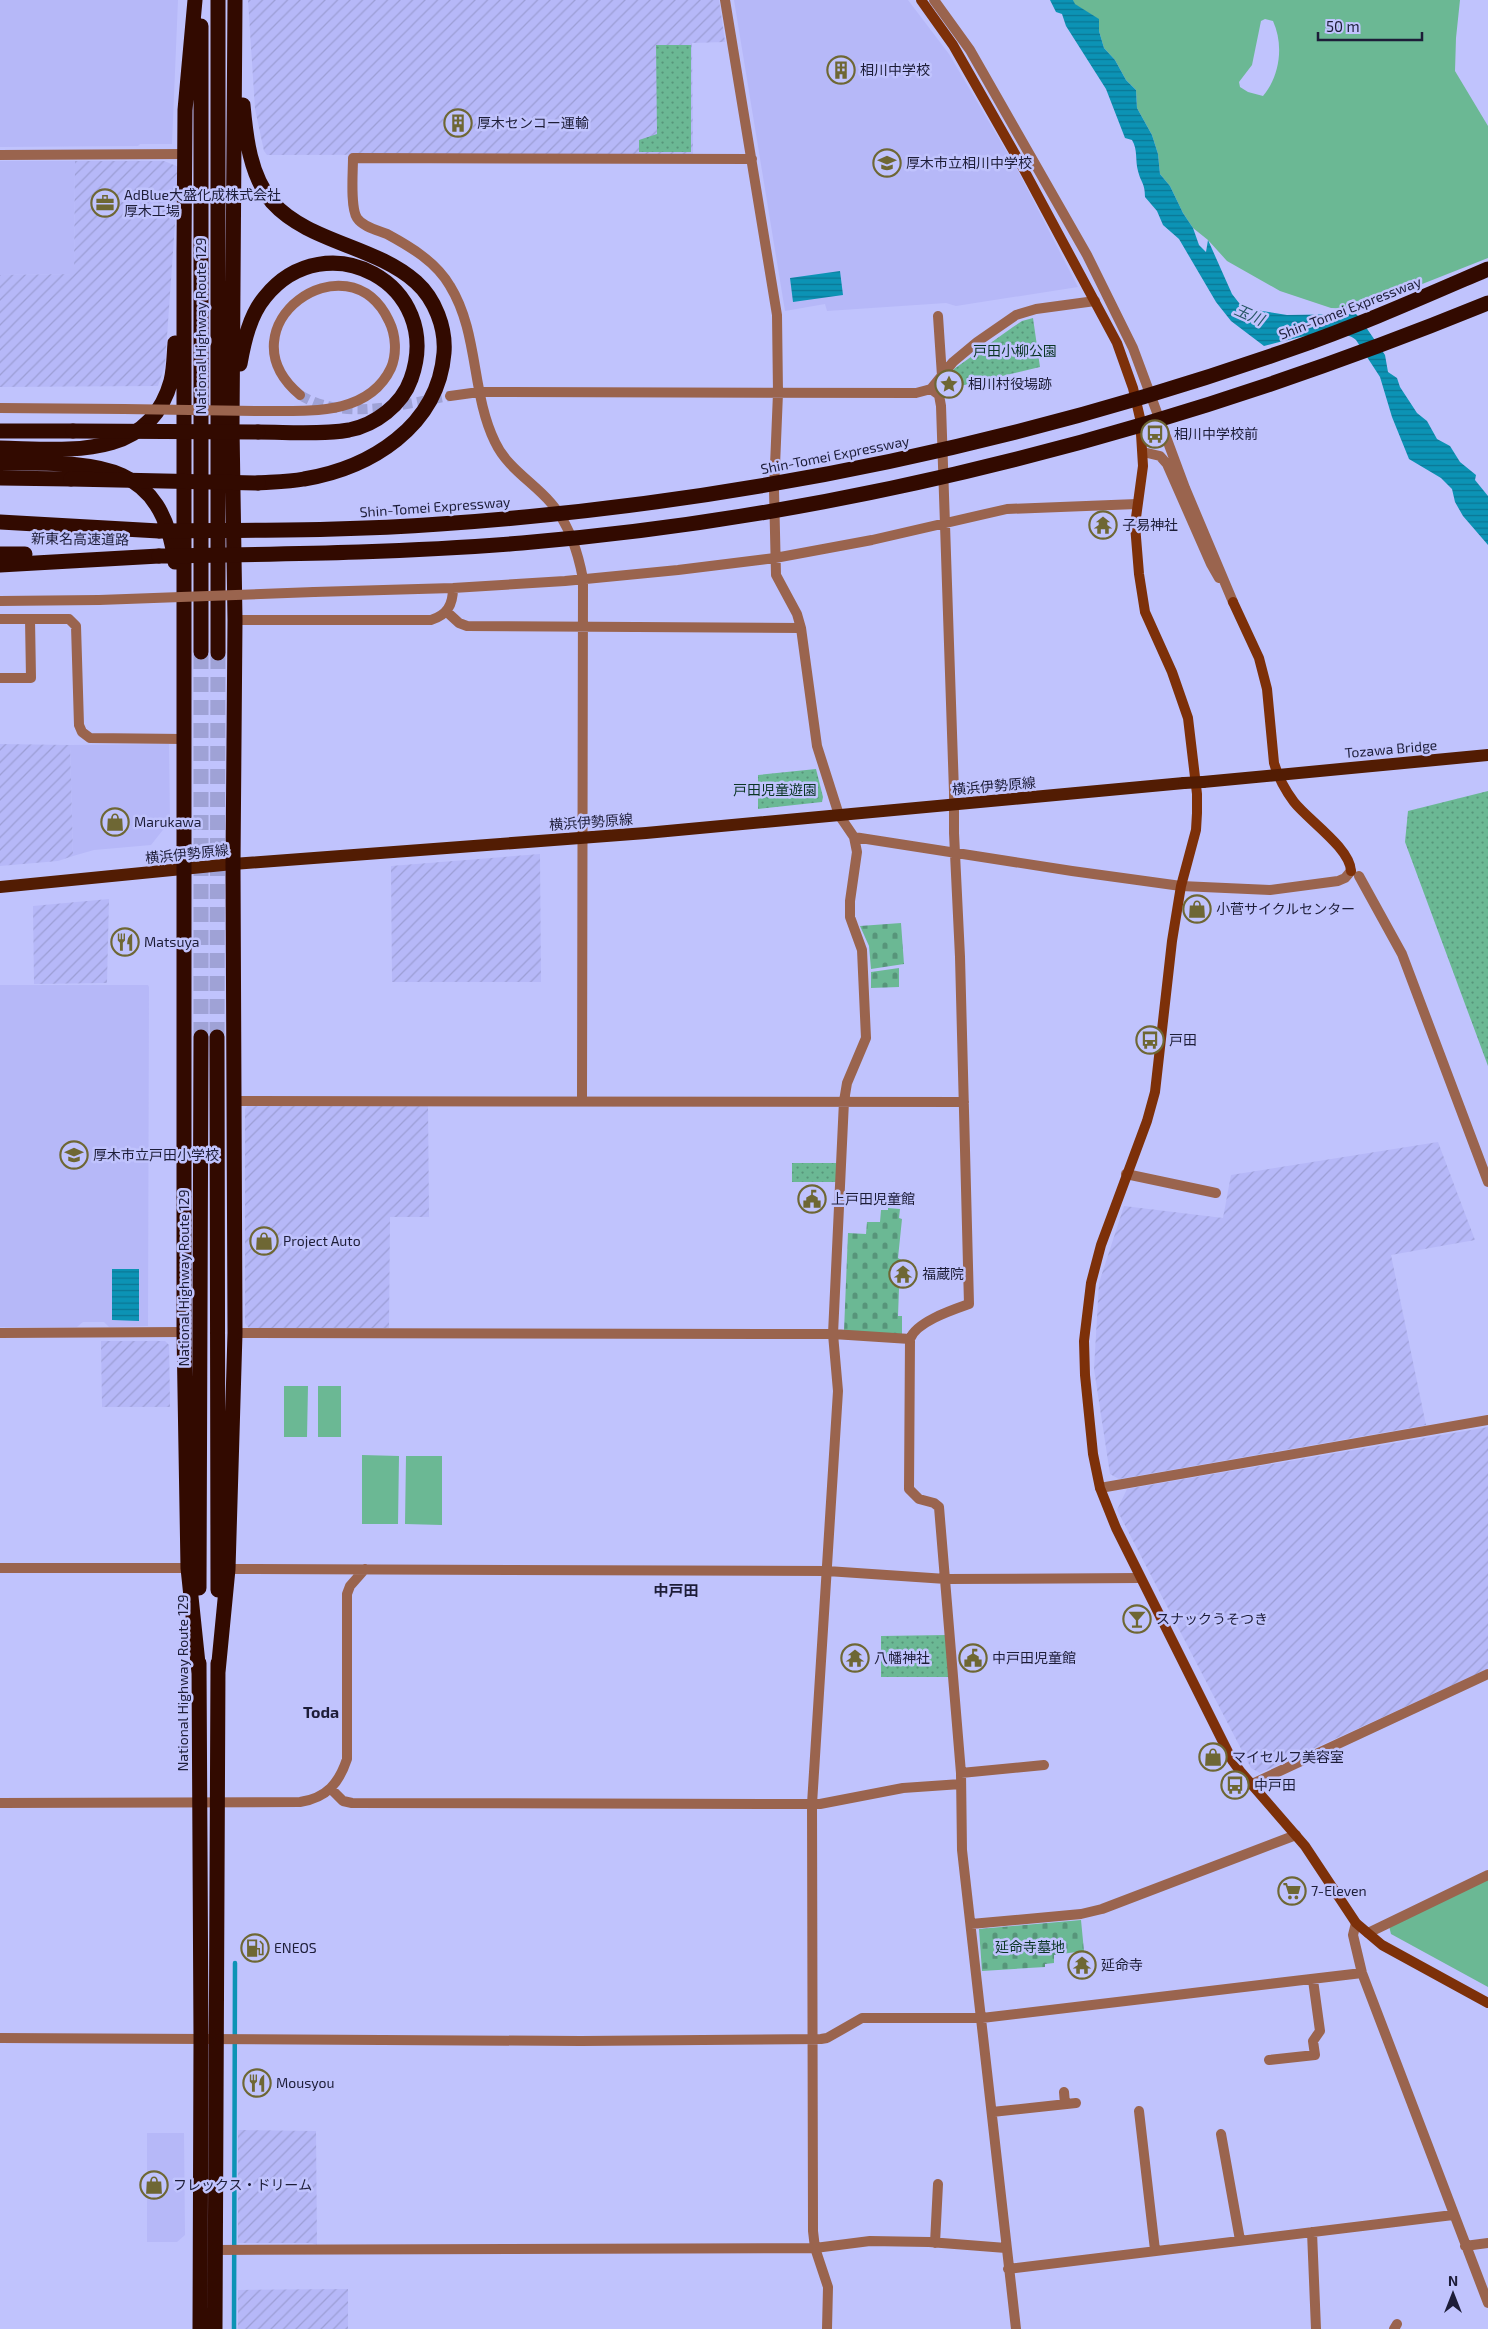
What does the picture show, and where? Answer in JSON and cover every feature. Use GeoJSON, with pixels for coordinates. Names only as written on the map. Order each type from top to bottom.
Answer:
{"type":"FeatureCollection","features":[{"type":"Feature","properties":{"kind":"highway"},"geometry":{"type":"LineString","coordinates":[[195,0],[185,110],[182,621],[184,1332],[188,1568],[199,1673]]}},
{"type":"Feature","properties":{"kind":"highway","name":"National Highway Route 129"},"geometry":{"type":"LineString","coordinates":[[201,652],[202,0]]}},
{"type":"Feature","properties":{"kind":"highway","name":"National Highway Route 129"},"geometry":{"type":"LineString","coordinates":[[218,0],[218,653]]}},
{"type":"Feature","properties":{"kind":"highway"},"geometry":{"type":"LineString","coordinates":[[218,1672],[228,1569],[235,1333],[233,864],[235,620],[232,427],[235,0]]}},
{"type":"Feature","properties":{"kind":"highway"},"geometry":{"type":"LineString","coordinates":[[0,478],[258,483],[303,480],[336,472],[362,462],[383,450],[407,432],[423,414],[436,390],[443,370],[445,345],[442,325],[432,302],[418,283],[380,257],[294,221],[272,201],[254,169],[248,148],[236,24]]}},
{"type":"Feature","properties":{"kind":"highway"},"geometry":{"type":"LineString","coordinates":[[0,448],[98,447],[117,442],[135,433],[146,423],[161,404],[171,380],[184,252]]}},
{"type":"Feature","properties":{"kind":"highway"},"geometry":{"type":"LineString","coordinates":[[0,431],[322,432],[350,429],[373,421],[394,406],[408,388],[414,370],[417,347],[416,326],[407,304],[394,288],[376,275],[353,265],[333,263],[312,265],[282,282],[265,296],[252,319],[243,346],[232,427]]}},
{"type":"Feature","properties":{"kind":"highway","name":"Shin-Tomei Expressway"},"geometry":{"type":"LineString","coordinates":[[159,531],[358,528],[520,518],[703,496],[894,461],[988,440],[1190,383],[1293,348],[1394,310],[1488,269]]}},
{"type":"Feature","properties":{"kind":"highway"},"geometry":{"type":"LineString","coordinates":[[0,565],[159,556],[360,552],[524,542],[630,531],[800,506],[985,468],[1121,432],[1288,379],[1488,303]]}},
{"type":"Feature","properties":{"kind":"highway"},"geometry":{"type":"LineString","coordinates":[[0,463],[95,466],[130,478],[157,506],[165,520],[172,542],[182,621]]}},
{"type":"Feature","properties":{"kind":"highway"},"geometry":{"type":"LineString","coordinates":[[0,522],[159,531]]}},
{"type":"Feature","properties":{"kind":"highway","name":"新東名高速道路"},"geometry":{"type":"LineString","coordinates":[[0,530],[159,531]]}},
{"type":"Feature","properties":{"kind":"highway","name":"新東名高速道路"},"geometry":{"type":"LineString","coordinates":[[0,554],[159,556]]}},
{"type":"Feature","properties":{"kind":"highway","name":"National Highway Route 129"},"geometry":{"type":"LineString","coordinates":[[200,2329],[222,2038],[199,1804],[201,1037]]}},
{"type":"Feature","properties":{"kind":"highway","name":"National Highway Route 129"},"geometry":{"type":"LineString","coordinates":[[215,2329],[228,2250],[217,1803],[217,1037]]}},
{"type":"Feature","properties":{"kind":"main road","name":"Tozawa Bridge"},"geometry":{"type":"LineString","coordinates":[[1277,775],[1488,755]]}},
{"type":"Feature","properties":{"kind":"main road","name":"横浜伊勢原線"},"geometry":{"type":"LineString","coordinates":[[0,887],[233,864],[582,836],[646,833],[1277,775]]}},
{"type":"Feature","properties":{"kind":"street"},"geometry":{"type":"LineString","coordinates":[[725,0],[777,315],[778,393],[774,490],[774,558],[776,575],[797,614],[801,628],[817,746],[840,815],[854,837],[857,862],[850,901],[850,917],[862,950],[866,1038],[847,1083],[844,1101],[833,1334],[838,1391],[812,1804],[813,2231],[815,2248],[828,2287],[827,2329]]}},
{"type":"Feature","properties":{"kind":"street"},"geometry":{"type":"LineString","coordinates":[[921,0],[953,45],[1023,168],[1117,343],[1134,388],[1140,418],[1143,452],[1135,543],[1145,612],[1184,703],[1192,749],[1197,812],[1196,830],[1181,886],[1172,941],[1155,1092],[1147,1121],[1101,1246],[1091,1283],[1084,1341],[1085,1375],[1093,1454],[1100,1488],[1116,1528],[1140,1578],[1232,1760],[1296,1835],[1328,1878],[1356,1923],[1382,1946],[1488,2003]]}},
{"type":"Feature","properties":{"kind":"street"},"geometry":{"type":"LineString","coordinates":[[934,0],[970,50],[1087,255],[1132,348],[1186,488],[1259,658],[1268,689],[1277,775],[1294,802],[1341,850],[1348,860],[1402,954],[1488,1182]]}},
{"type":"Feature","properties":{"kind":"street"},"geometry":{"type":"LineString","coordinates":[[0,155],[185,154]]}},
{"type":"Feature","properties":{"kind":"street"},"geometry":{"type":"LineString","coordinates":[[582,1101],[583,579],[580,562],[567,527],[551,503],[505,458],[496,445],[488,428],[479,392],[466,324],[458,301],[449,285],[434,266],[414,250],[363,224],[357,218],[354,208],[354,158],[752,159]]}},
{"type":"Feature","properties":{"kind":"street"},"geometry":{"type":"LineString","coordinates":[[0,408],[316,410],[359,401],[375,391],[386,378],[392,366],[395,341],[392,326],[385,312],[369,297],[349,288],[328,287],[305,294],[287,309],[277,330],[275,354],[282,376],[300,395]]}},
{"type":"Feature","properties":{"kind":"street"},"geometry":{"type":"LineString","coordinates":[[450,396],[479,392],[916,393],[931,389],[953,362],[1016,315],[1036,309],[1095,302]]}},
{"type":"Feature","properties":{"kind":"street"},"geometry":{"type":"LineString","coordinates":[[938,316],[942,376]]}},
{"type":"Feature","properties":{"kind":"street"},"geometry":{"type":"LineString","coordinates":[[931,389],[939,396],[941,406],[969,1304],[933,1318],[912,1334],[910,1339],[908,1489],[919,1499],[934,1503],[939,1507],[960,1773],[962,1850],[1016,2329]]}},
{"type":"Feature","properties":{"kind":"street"},"geometry":{"type":"LineString","coordinates":[[1143,452],[1160,456],[1167,464],[1211,564],[1234,602]]}},
{"type":"Feature","properties":{"kind":"street"},"geometry":{"type":"LineString","coordinates":[[0,601],[99,600],[453,588],[583,579],[774,558],[872,540],[1007,509],[1137,504]]}},
{"type":"Feature","properties":{"kind":"street"},"geometry":{"type":"LineString","coordinates":[[235,620],[431,620],[447,612],[452,604],[453,588]]}},
{"type":"Feature","properties":{"kind":"street"},"geometry":{"type":"LineString","coordinates":[[447,612],[459,623],[467,626],[801,628]]}},
{"type":"Feature","properties":{"kind":"street"},"geometry":{"type":"LineString","coordinates":[[0,619],[69,619],[76,626],[79,725],[82,732],[90,738],[183,739]]}},
{"type":"Feature","properties":{"kind":"street"},"geometry":{"type":"LineString","coordinates":[[0,678],[31,678],[30,619]]}},
{"type":"Feature","properties":{"kind":"street"},"geometry":{"type":"LineString","coordinates":[[854,837],[1181,886],[1230,890],[1279,889],[1338,881],[1355,873]]}},
{"type":"Feature","properties":{"kind":"street"},"geometry":{"type":"LineString","coordinates":[[234,1101],[964,1102]]}},
{"type":"Feature","properties":{"kind":"street"},"geometry":{"type":"LineString","coordinates":[[1126,1174],[1196,1192],[1216,1193]]}},
{"type":"Feature","properties":{"kind":"street"},"geometry":{"type":"LineString","coordinates":[[0,1333],[184,1332]]}},
{"type":"Feature","properties":{"kind":"street"},"geometry":{"type":"LineString","coordinates":[[235,1333],[833,1334],[910,1339]]}},
{"type":"Feature","properties":{"kind":"street"},"geometry":{"type":"LineString","coordinates":[[1100,1488],[1488,1420]]}},
{"type":"Feature","properties":{"kind":"street"},"geometry":{"type":"LineString","coordinates":[[0,1568],[188,1568]]}},
{"type":"Feature","properties":{"kind":"street"},"geometry":{"type":"LineString","coordinates":[[228,1569],[827,1571],[946,1579],[1140,1578]]}},
{"type":"Feature","properties":{"kind":"street"},"geometry":{"type":"LineString","coordinates":[[0,1803],[199,1804],[300,1802],[319,1798],[332,1790],[347,1759],[348,1594],[354,1580],[366,1569]]}},
{"type":"Feature","properties":{"kind":"street"},"geometry":{"type":"LineString","coordinates":[[1252,1784],[1488,1674]]}},
{"type":"Feature","properties":{"kind":"street"},"geometry":{"type":"LineString","coordinates":[[960,1773],[1044,1765]]}},
{"type":"Feature","properties":{"kind":"street"},"geometry":{"type":"LineString","coordinates":[[332,1790],[343,1801],[352,1803],[812,1804],[903,1788],[960,1784]]}},
{"type":"Feature","properties":{"kind":"street"},"geometry":{"type":"LineString","coordinates":[[971,1924],[1081,1914],[1102,1909],[1296,1835]]}},
{"type":"Feature","properties":{"kind":"street"},"geometry":{"type":"LineString","coordinates":[[1368,1933],[1488,1876]]}},
{"type":"Feature","properties":{"kind":"street"},"geometry":{"type":"LineString","coordinates":[[1356,1923],[1353,1935],[1362,1973],[1453,2215],[1488,2302]]}},
{"type":"Feature","properties":{"kind":"street"},"geometry":{"type":"LineString","coordinates":[[0,2038],[581,2041],[813,2039],[828,2038],[862,2018],[982,2018],[1362,1973]]}},
{"type":"Feature","properties":{"kind":"street"},"geometry":{"type":"LineString","coordinates":[[1269,2060],[1315,2060],[1313,2041],[1320,2031],[1313,1980]]}},
{"type":"Feature","properties":{"kind":"street"},"geometry":{"type":"LineString","coordinates":[[992,2112],[1071,2104],[1064,2092]]}},
{"type":"Feature","properties":{"kind":"street"},"geometry":{"type":"LineString","coordinates":[[1139,2111],[1135,2126],[1155,2250]]}},
{"type":"Feature","properties":{"kind":"street"},"geometry":{"type":"LineString","coordinates":[[1221,2134],[1240,2240]]}},
{"type":"Feature","properties":{"kind":"street"},"geometry":{"type":"LineString","coordinates":[[935,2243],[938,2184]]}},
{"type":"Feature","properties":{"kind":"street"},"geometry":{"type":"LineString","coordinates":[[1008,2269],[1453,2215]]}},
{"type":"Feature","properties":{"kind":"street"},"geometry":{"type":"LineString","coordinates":[[1312,2232],[1316,2329]]}},
{"type":"Feature","properties":{"kind":"street"},"geometry":{"type":"LineString","coordinates":[[228,2250],[815,2248],[870,2241],[1006,2248]]}},
{"type":"Feature","properties":{"kind":"street"},"geometry":{"type":"LineString","coordinates":[[1465,2246],[1488,2243]]}},
{"type":"Feature","properties":{"kind":"shaded area"},"geometry":{"type":"Polygon","coordinates":[[[0,0],[178,0],[172,144],[0,147],[0,0]]]}},
{"type":"Feature","properties":{"kind":"shaded area"},"geometry":{"type":"Polygon","coordinates":[[[248,0],[719,0],[725,42],[692,43],[693,154],[267,155],[264,151],[255,109],[248,0]]]}},
{"type":"Feature","properties":{"kind":"shaded area","name":"厚木市立相川中学校"},"geometry":{"type":"Polygon","coordinates":[[[734,0],[908,0],[949,54],[1018,171],[1078,287],[956,306],[946,303],[827,311],[825,304],[785,311],[734,0]]]}},
{"type":"Feature","properties":{"kind":"shaded area"},"geometry":{"type":"Polygon","coordinates":[[[0,161],[75,161],[74,274],[0,275],[0,161]]]}},
{"type":"Feature","properties":{"kind":"shaded area"},"geometry":{"type":"Polygon","coordinates":[[[75,161],[164,161],[179,167],[165,365],[158,386],[0,387],[0,275],[74,274],[75,161]]]}},
{"type":"Feature","properties":{"kind":"shaded area"},"geometry":{"type":"Polygon","coordinates":[[[0,744],[70,745],[73,856],[58,861],[0,866],[0,744]]]}},
{"type":"Feature","properties":{"kind":"shaded area"},"geometry":{"type":"Polygon","coordinates":[[[169,744],[170,821],[151,845],[94,850],[73,856],[70,745],[169,744]]]}},
{"type":"Feature","properties":{"kind":"shaded area"},"geometry":{"type":"Polygon","coordinates":[[[540,854],[541,982],[392,982],[391,866],[540,854]]]}},
{"type":"Feature","properties":{"kind":"shaded area"},"geometry":{"type":"Polygon","coordinates":[[[109,899],[107,983],[34,984],[33,906],[109,899]]]}},
{"type":"Feature","properties":{"kind":"shaded area","name":"厚木市立戸田小学校"},"geometry":{"type":"Polygon","coordinates":[[[0,985],[148,985],[149,987],[148,1326],[109,1327],[104,1322],[83,1322],[77,1327],[0,1327],[0,985]]]}},
{"type":"Feature","properties":{"kind":"shaded area"},"geometry":{"type":"Polygon","coordinates":[[[249,1104],[428,1105],[429,1217],[390,1217],[389,1328],[249,1328],[245,1323],[245,1109],[249,1104]]]}},
{"type":"Feature","properties":{"kind":"shaded area"},"geometry":{"type":"Polygon","coordinates":[[[1438,1142],[1475,1240],[1391,1255],[1426,1425],[1119,1479],[1110,1474],[1094,1369],[1099,1283],[1124,1206],[1223,1218],[1231,1175],[1438,1142]]]}},
{"type":"Feature","properties":{"kind":"shaded area"},"geometry":{"type":"Polygon","coordinates":[[[101,1341],[165,1341],[169,1345],[170,1407],[102,1407],[101,1341]]]}},
{"type":"Feature","properties":{"kind":"shaded area"},"geometry":{"type":"Polygon","coordinates":[[[1488,1427],[1488,1669],[1260,1773],[1251,1768],[1117,1510],[1127,1489],[1488,1427]]]}},
{"type":"Feature","properties":{"kind":"shaded area"},"geometry":{"type":"Polygon","coordinates":[[[238,2130],[316,2131],[317,2245],[312,2243],[238,2243],[238,2130]]]}},
{"type":"Feature","properties":{"kind":"shaded area"},"geometry":{"type":"Polygon","coordinates":[[[147,2133],[184,2133],[185,2235],[177,2242],[147,2242],[147,2133]]]}},
{"type":"Feature","properties":{"kind":"shaded area"},"geometry":{"type":"Polygon","coordinates":[[[348,2289],[348,2329],[238,2329],[238,2290],[348,2289]]]}},
{"type":"Feature","properties":{"kind":"green space"},"geometry":{"type":"Polygon","coordinates":[[[1073,0],[1460,0],[1455,71],[1488,126],[1488,258],[1359,309],[1331,308],[1280,291],[1227,261],[1208,240],[1193,228],[1183,213],[1170,186],[1160,174],[1158,154],[1152,135],[1137,108],[1136,90],[1126,80],[1115,60],[1104,48],[1098,19],[1074,4],[1073,0]],[[1265,19],[1261,21],[1252,65],[1239,82],[1240,87],[1248,92],[1263,96],[1277,70],[1279,50],[1273,21],[1265,19]]]}},
{"type":"Feature","properties":{"kind":"green space"},"geometry":{"type":"Polygon","coordinates":[[[656,45],[691,45],[691,152],[639,152],[639,140],[657,134],[656,45]]]}},
{"type":"Feature","properties":{"kind":"green space","name":"戸田小柳公園"},"geometry":{"type":"Polygon","coordinates":[[[1033,318],[1040,367],[952,388],[951,377],[954,369],[1022,321],[1033,318]]]}},
{"type":"Feature","properties":{"kind":"green space","name":"戸田児童遊園"},"geometry":{"type":"Polygon","coordinates":[[[816,769],[823,797],[822,802],[758,809],[758,775],[816,769]]]}},
{"type":"Feature","properties":{"kind":"green space"},"geometry":{"type":"Polygon","coordinates":[[[1488,791],[1488,1066],[1405,842],[1408,811],[1488,791]]]}},
{"type":"Feature","properties":{"kind":"green space"},"geometry":{"type":"Polygon","coordinates":[[[901,923],[904,964],[871,969],[869,946],[860,926],[901,923]]]}},
{"type":"Feature","properties":{"kind":"green space"},"geometry":{"type":"Polygon","coordinates":[[[899,968],[899,987],[871,988],[871,972],[899,968]]]}},
{"type":"Feature","properties":{"kind":"green space"},"geometry":{"type":"Polygon","coordinates":[[[792,1163],[836,1163],[836,1182],[792,1182],[792,1163]]]}},
{"type":"Feature","properties":{"kind":"green space"},"geometry":{"type":"Polygon","coordinates":[[[888,1208],[900,1209],[899,1218],[902,1219],[898,1258],[905,1262],[904,1279],[899,1289],[898,1316],[902,1316],[902,1335],[844,1331],[848,1233],[866,1234],[867,1222],[880,1222],[881,1210],[888,1210],[888,1208]]]}},
{"type":"Feature","properties":{"kind":"green space"},"geometry":{"type":"Polygon","coordinates":[[[284,1386],[308,1386],[307,1437],[284,1437],[284,1386]]]}},
{"type":"Feature","properties":{"kind":"green space"},"geometry":{"type":"Polygon","coordinates":[[[318,1386],[341,1386],[341,1437],[318,1437],[318,1386]]]}},
{"type":"Feature","properties":{"kind":"green space"},"geometry":{"type":"Polygon","coordinates":[[[362,1455],[399,1456],[398,1524],[362,1524],[362,1455]]]}},
{"type":"Feature","properties":{"kind":"green space"},"geometry":{"type":"Polygon","coordinates":[[[406,1456],[442,1456],[442,1525],[405,1524],[406,1456]]]}},
{"type":"Feature","properties":{"kind":"green space"},"geometry":{"type":"Polygon","coordinates":[[[946,1635],[950,1677],[881,1677],[881,1636],[946,1635]]]}},
{"type":"Feature","properties":{"kind":"green space"},"geometry":{"type":"Polygon","coordinates":[[[1488,1878],[1488,1987],[1391,1934],[1389,1926],[1488,1878]]]}},
{"type":"Feature","properties":{"kind":"green space","name":"延命寺墓地"},"geometry":{"type":"Polygon","coordinates":[[[1081,1920],[1084,1951],[1054,1955],[1054,1963],[1045,1964],[1045,1967],[982,1971],[979,1929],[1081,1920]]]}},
{"type":"Feature","properties":{"kind":"water","name":"玉川"},"geometry":{"type":"Polygon","coordinates":[[[1050,0],[1073,0],[1075,4],[1099,19],[1099,31],[1104,48],[1115,60],[1126,80],[1136,90],[1137,108],[1152,135],[1158,154],[1160,174],[1170,186],[1183,213],[1193,228],[1199,245],[1206,252],[1208,240],[1232,294],[1243,308],[1287,315],[1356,314],[1385,355],[1388,372],[1397,378],[1400,387],[1417,413],[1427,421],[1437,439],[1450,446],[1460,462],[1476,475],[1475,480],[1488,496],[1488,545],[1463,516],[1455,502],[1452,489],[1441,478],[1409,459],[1392,417],[1380,377],[1356,340],[1348,335],[1337,333],[1312,335],[1264,346],[1231,321],[1216,302],[1179,239],[1163,225],[1157,211],[1145,197],[1144,186],[1137,167],[1134,144],[1132,140],[1125,138],[1106,89],[1066,26],[1062,14],[1056,12],[1050,0]]]}},
{"type":"Feature","properties":{"kind":"water"},"geometry":{"type":"Polygon","coordinates":[[[840,271],[843,295],[793,302],[790,278],[840,271]]]}},
{"type":"Feature","properties":{"kind":"water"},"geometry":{"type":"Polygon","coordinates":[[[112,1269],[139,1269],[139,1321],[112,1320],[112,1269]]]}},
{"type":"Feature","properties":{"kind":"waterway"},"geometry":{"type":"LineString","coordinates":[[234,2329],[235,1963]]}},
{"type":"Feature","properties":{"kind":"tunnel"},"geometry":{"type":"LineString","coordinates":[[300,395],[317,403],[336,408],[355,409],[374,409],[450,396]]}},
{"type":"Feature","properties":{"kind":"tunnel"},"geometry":{"type":"LineString","coordinates":[[201,652],[201,1037]]}},
{"type":"Feature","properties":{"kind":"tunnel"},"geometry":{"type":"LineString","coordinates":[[217,1037],[218,653]]}},
{"type":"Feature","properties":{"kind":"place","name":"相川中学校"},"geometry":{"type":"Point","coordinates":[841,70]}},
{"type":"Feature","properties":{"kind":"place","name":"厚木センコー運輸"},"geometry":{"type":"Point","coordinates":[458,123]}},
{"type":"Feature","properties":{"kind":"place","name":"厚木市立相川中学校"},"geometry":{"type":"Point","coordinates":[887,163]}},
{"type":"Feature","properties":{"kind":"place","name":"AdBlue大盛化成株式会社 厚木工場"},"geometry":{"type":"Point","coordinates":[105,203]}},
{"type":"Feature","properties":{"kind":"place","name":"相川村役場跡"},"geometry":{"type":"Point","coordinates":[949,384]}},
{"type":"Feature","properties":{"kind":"place","name":"相川中学校前"},"geometry":{"type":"Point","coordinates":[1155,434]}},
{"type":"Feature","properties":{"kind":"place","name":"子易神社"},"geometry":{"type":"Point","coordinates":[1103,525]}},
{"type":"Feature","properties":{"kind":"place","name":"Marukawa"},"geometry":{"type":"Point","coordinates":[115,822]}},
{"type":"Feature","properties":{"kind":"place","name":"小菅サイクルセンター"},"geometry":{"type":"Point","coordinates":[1197,909]}},
{"type":"Feature","properties":{"kind":"place","name":"Matsuya"},"geometry":{"type":"Point","coordinates":[125,942]}},
{"type":"Feature","properties":{"kind":"place","name":"戸田"},"geometry":{"type":"Point","coordinates":[1150,1040]}},
{"type":"Feature","properties":{"kind":"place","name":"厚木市立戸田小学校"},"geometry":{"type":"Point","coordinates":[74,1155]}},
{"type":"Feature","properties":{"kind":"place","name":"上戸田児童館"},"geometry":{"type":"Point","coordinates":[812,1199]}},
{"type":"Feature","properties":{"kind":"place","name":"Project Auto"},"geometry":{"type":"Point","coordinates":[264,1241]}},
{"type":"Feature","properties":{"kind":"place","name":"福蔵院"},"geometry":{"type":"Point","coordinates":[903,1274]}},
{"type":"Feature","properties":{"kind":"place","name":"スナックうそつき"},"geometry":{"type":"Point","coordinates":[1137,1619]}},
{"type":"Feature","properties":{"kind":"place","name":"八幡神社"},"geometry":{"type":"Point","coordinates":[855,1658]}},
{"type":"Feature","properties":{"kind":"place","name":"中戸田児童館"},"geometry":{"type":"Point","coordinates":[973,1658]}},
{"type":"Feature","properties":{"kind":"place","name":"マイセルフ美容室"},"geometry":{"type":"Point","coordinates":[1213,1757]}},
{"type":"Feature","properties":{"kind":"place","name":"中戸田"},"geometry":{"type":"Point","coordinates":[1235,1785]}},
{"type":"Feature","properties":{"kind":"place","name":"7-Eleven"},"geometry":{"type":"Point","coordinates":[1292,1891]}},
{"type":"Feature","properties":{"kind":"place","name":"ENEOS"},"geometry":{"type":"Point","coordinates":[255,1948]}},
{"type":"Feature","properties":{"kind":"place","name":"延命寺"},"geometry":{"type":"Point","coordinates":[1082,1965]}},
{"type":"Feature","properties":{"kind":"place","name":"Mousyou"},"geometry":{"type":"Point","coordinates":[257,2083]}},
{"type":"Feature","properties":{"kind":"place","name":"フレックス・ドリーム"},"geometry":{"type":"Point","coordinates":[154,2185]}},
{"type":"Feature","properties":{"kind":"district","name":"中戸田"},"geometry":{"type":"Point","coordinates":[676,1591]}},
{"type":"Feature","properties":{"kind":"district","name":"Toda"},"geometry":{"type":"Point","coordinates":[321,1712]}}]}
